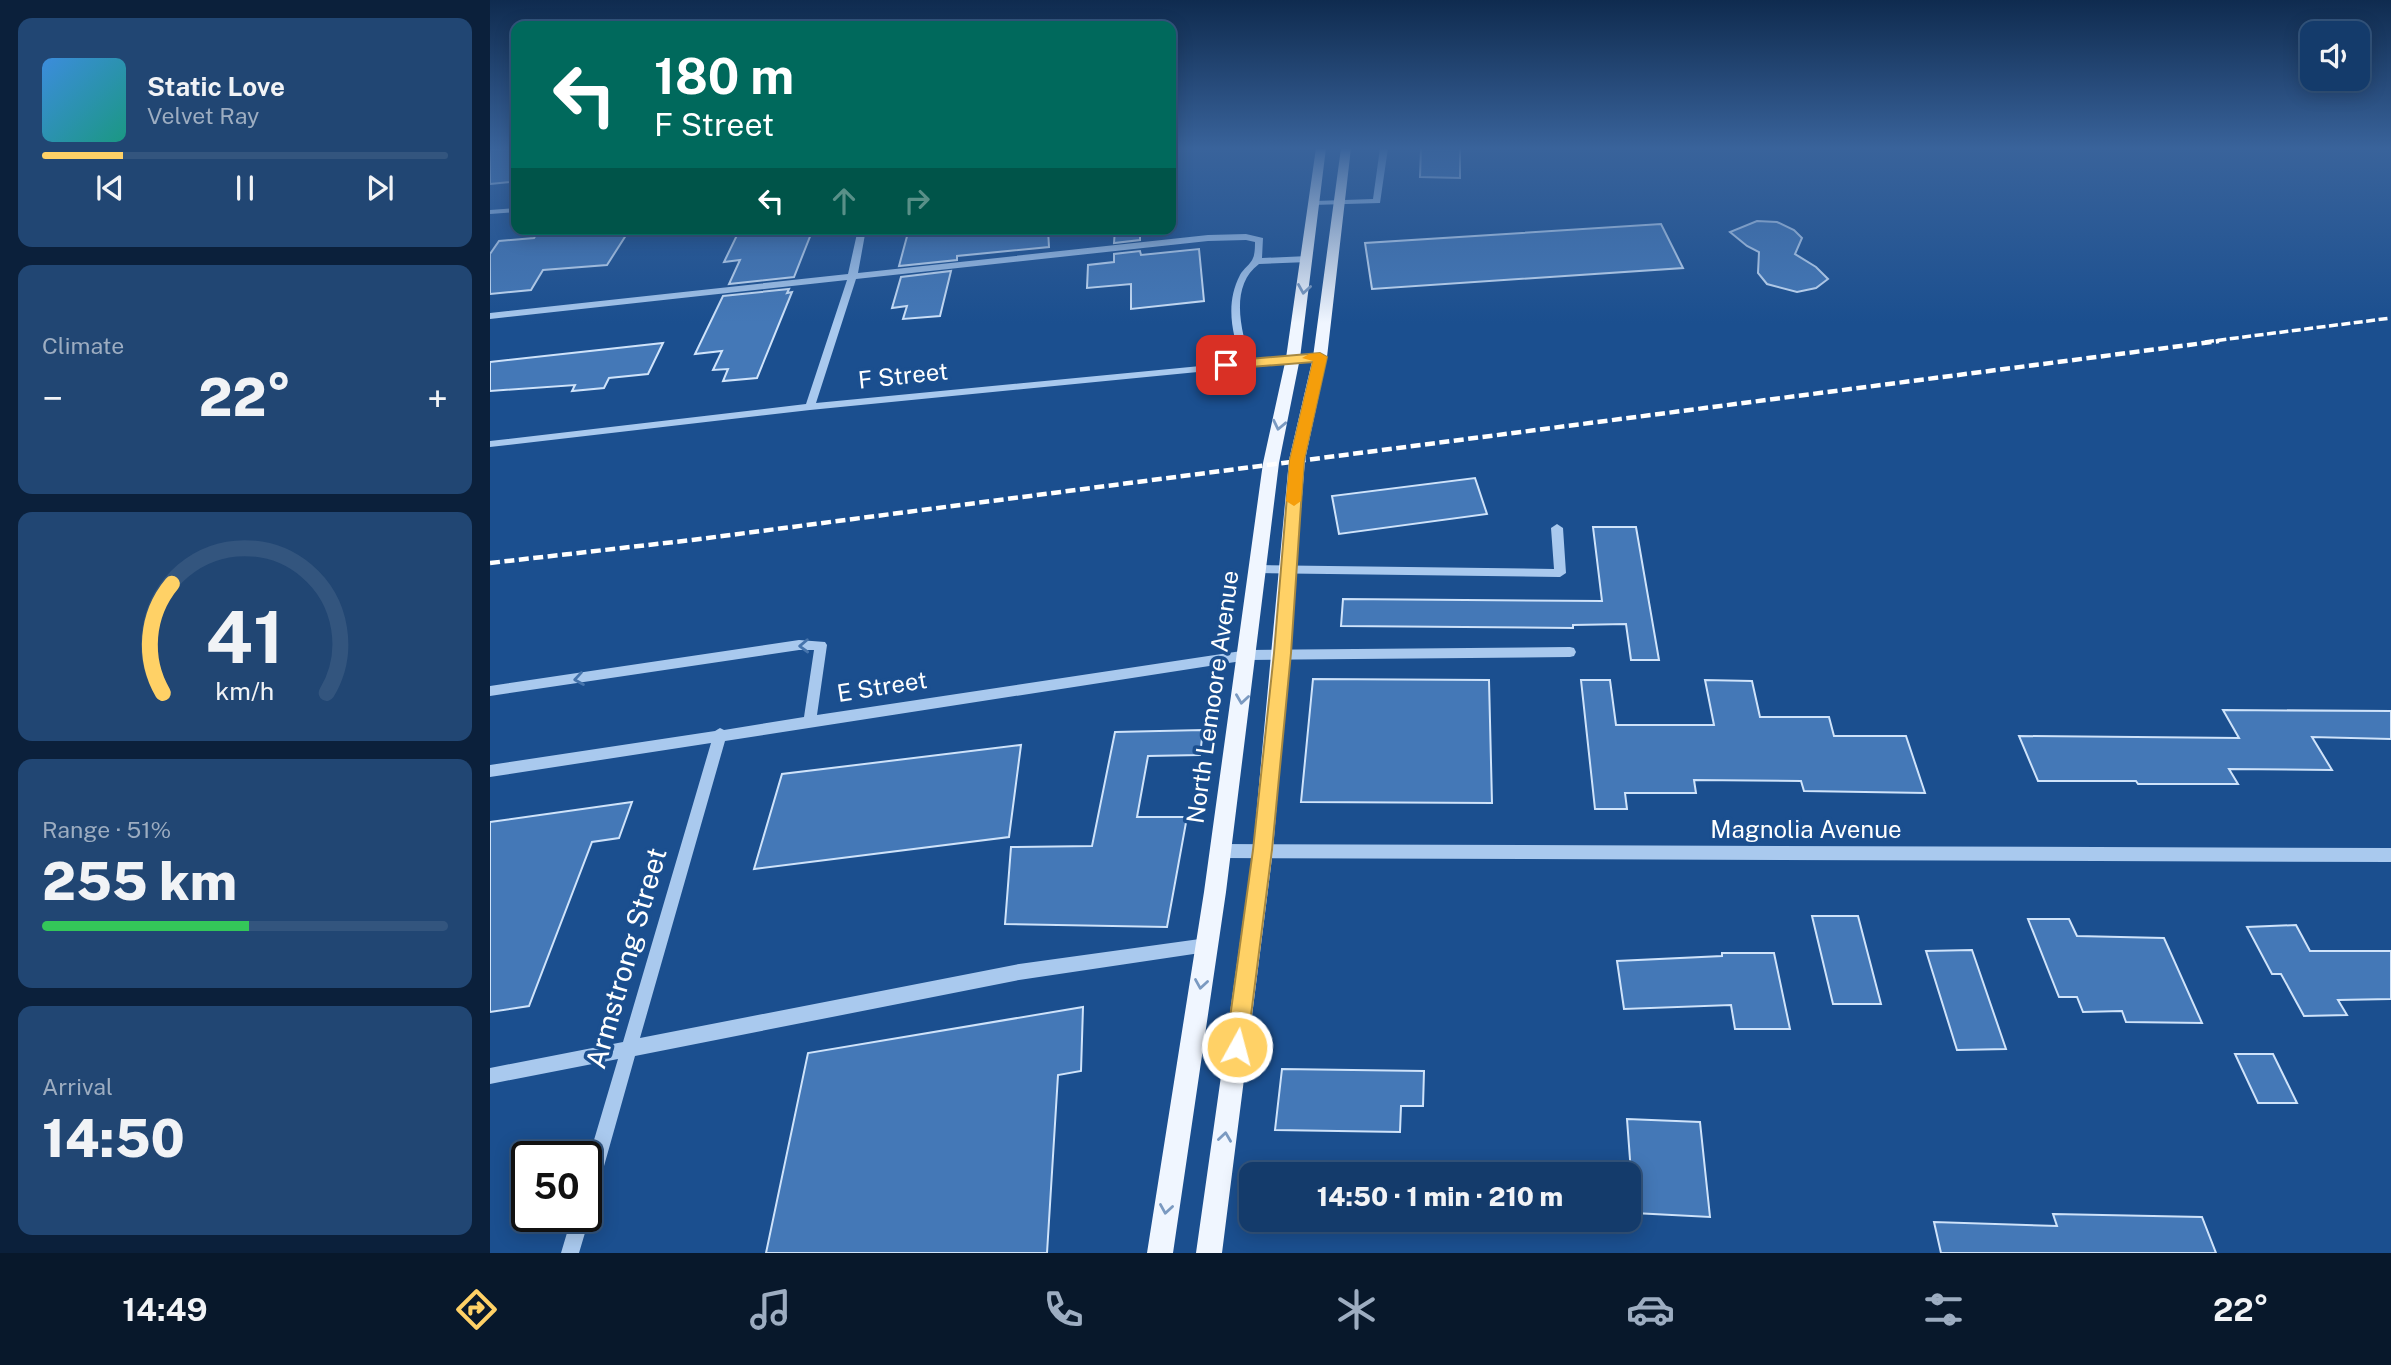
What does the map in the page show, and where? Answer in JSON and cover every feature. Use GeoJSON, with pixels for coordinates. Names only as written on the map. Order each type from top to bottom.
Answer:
{"type":"FeatureCollection","features":[{"type":"Feature","properties":{"kind":"main road","name":"North Lemoore Avenue"},"geometry":{"type":"LineString","coordinates":[[1160,1253],[1208,945],[1271,463],[1293,358],[1315,206]]}},
{"type":"Feature","properties":{"kind":"main road"},"geometry":{"type":"LineString","coordinates":[[1209,1253],[1263,850],[1297,460],[1320,357],[1339,206]]}},
{"type":"Feature","properties":{"kind":"street"},"geometry":{"type":"LineString","coordinates":[[490,212],[511,210]]}},
{"type":"Feature","properties":{"kind":"street"},"geometry":{"type":"LineString","coordinates":[[810,407],[852,279],[861,235]]}},
{"type":"Feature","properties":{"kind":"street"},"geometry":{"type":"LineString","coordinates":[[490,316],[852,279],[1208,238],[1246,237],[1260,240],[1257,261]]}},
{"type":"Feature","properties":{"kind":"street","name":"F Street"},"geometry":{"type":"LineString","coordinates":[[490,444],[810,407],[1320,357]]}},
{"type":"Feature","properties":{"kind":"street"},"geometry":{"type":"LineString","coordinates":[[490,691],[799,645],[821,645],[810,721]]}},
{"type":"Feature","properties":{"kind":"street","name":"E Street"},"geometry":{"type":"LineString","coordinates":[[490,771],[1248,655],[1570,652]]}},
{"type":"Feature","properties":{"kind":"street","name":"Armstrong Street"},"geometry":{"type":"LineString","coordinates":[[602,1143],[720,734]]}},
{"type":"Feature","properties":{"kind":"street","name":"Magnolia Avenue"},"geometry":{"type":"LineString","coordinates":[[1221,851],[2391,855]]}},
{"type":"Feature","properties":{"kind":"street"},"geometry":{"type":"LineString","coordinates":[[570,1253],[576,1232]]}},
{"type":"Feature","properties":{"kind":"lane"},"geometry":{"type":"LineString","coordinates":[[1247,363],[1236,329],[1239,283],[1250,265],[1257,261],[1308,259]]}},
{"type":"Feature","properties":{"kind":"lane"},"geometry":{"type":"LineString","coordinates":[[1258,569],[1560,573],[1557,528]]}},
{"type":"Feature","properties":{"kind":"lane"},"geometry":{"type":"LineString","coordinates":[[490,1076],[630,1046],[1019,972],[1208,945]]}},
{"type":"Feature","properties":{"kind":"building"},"geometry":{"type":"Polygon","coordinates":[[[1757,221],[1777,222],[1794,230],[1802,238],[1795,254],[1816,267],[1828,279],[1816,288],[1797,292],[1767,284],[1758,273],[1759,252],[1730,232],[1757,221]]]}},
{"type":"Feature","properties":{"kind":"building"},"geometry":{"type":"Polygon","coordinates":[[[1661,224],[1683,268],[1372,289],[1365,243],[1661,224]]]}},
{"type":"Feature","properties":{"kind":"building"},"geometry":{"type":"Polygon","coordinates":[[[536,235],[626,235],[607,265],[543,270],[531,290],[490,294],[490,254],[499,241],[534,238],[536,235]]]}},
{"type":"Feature","properties":{"kind":"building"},"geometry":{"type":"Polygon","coordinates":[[[737,235],[811,235],[794,277],[729,284],[740,260],[724,262],[737,235]]]}},
{"type":"Feature","properties":{"kind":"building"},"geometry":{"type":"Polygon","coordinates":[[[907,235],[1048,235],[1049,247],[957,256],[957,260],[899,266],[907,235]]]}},
{"type":"Feature","properties":{"kind":"building"},"geometry":{"type":"Polygon","coordinates":[[[1115,235],[1140,235],[1140,240],[1114,243],[1115,235]]]}},
{"type":"Feature","properties":{"kind":"building"},"geometry":{"type":"Polygon","coordinates":[[[1199,249],[1204,301],[1131,309],[1131,284],[1087,288],[1088,265],[1114,262],[1114,254],[1140,251],[1141,255],[1199,249]]]}},
{"type":"Feature","properties":{"kind":"building"},"geometry":{"type":"Polygon","coordinates":[[[951,271],[940,316],[903,319],[907,306],[892,308],[901,277],[951,271]]]}},
{"type":"Feature","properties":{"kind":"building"},"geometry":{"type":"Polygon","coordinates":[[[789,289],[787,293],[792,292],[757,378],[723,381],[728,369],[713,370],[722,351],[695,354],[723,296],[789,289]]]}},
{"type":"Feature","properties":{"kind":"building"},"geometry":{"type":"Polygon","coordinates":[[[663,343],[648,374],[609,378],[604,388],[572,391],[575,385],[490,391],[490,362],[663,343]]]}},
{"type":"Feature","properties":{"kind":"building"},"geometry":{"type":"Polygon","coordinates":[[[1475,478],[1487,514],[1339,534],[1332,496],[1475,478]]]}},
{"type":"Feature","properties":{"kind":"building"},"geometry":{"type":"Polygon","coordinates":[[[1593,527],[1636,527],[1659,660],[1631,660],[1626,624],[1573,625],[1573,628],[1341,626],[1343,599],[1602,601],[1593,527]]]}},
{"type":"Feature","properties":{"kind":"building"},"geometry":{"type":"Polygon","coordinates":[[[1313,679],[1489,680],[1492,803],[1301,802],[1313,679]]]}},
{"type":"Feature","properties":{"kind":"building"},"geometry":{"type":"Polygon","coordinates":[[[1581,680],[1610,680],[1616,725],[1714,725],[1705,680],[1752,681],[1760,717],[1829,717],[1834,736],[1906,736],[1925,793],[1804,791],[1801,781],[1694,780],[1696,793],[1625,793],[1627,809],[1595,809],[1581,680]]]}},
{"type":"Feature","properties":{"kind":"building"},"geometry":{"type":"Polygon","coordinates":[[[2223,710],[2391,711],[2391,739],[2312,737],[2332,770],[2229,769],[2238,784],[2138,784],[2136,781],[2038,781],[2019,736],[2239,738],[2223,710]]]}},
{"type":"Feature","properties":{"kind":"building"},"geometry":{"type":"Polygon","coordinates":[[[1203,730],[1200,755],[1148,756],[1137,817],[1187,817],[1167,927],[1005,924],[1011,847],[1092,846],[1115,732],[1203,730]]]}},
{"type":"Feature","properties":{"kind":"building"},"geometry":{"type":"Polygon","coordinates":[[[1021,745],[1009,837],[754,869],[782,774],[1021,745]]]}},
{"type":"Feature","properties":{"kind":"building"},"geometry":{"type":"Polygon","coordinates":[[[632,802],[619,838],[592,842],[529,1006],[490,1012],[490,822],[632,802]]]}},
{"type":"Feature","properties":{"kind":"building"},"geometry":{"type":"Polygon","coordinates":[[[1812,916],[1858,916],[1881,1004],[1833,1004],[1812,916]]]}},
{"type":"Feature","properties":{"kind":"building"},"geometry":{"type":"Polygon","coordinates":[[[2028,919],[2069,919],[2077,936],[2164,938],[2202,1023],[2126,1022],[2122,1011],[2083,1012],[2077,997],[2059,997],[2028,919]]]}},
{"type":"Feature","properties":{"kind":"building"},"geometry":{"type":"Polygon","coordinates":[[[2296,925],[2310,951],[2391,951],[2391,999],[2338,1000],[2347,1015],[2304,1016],[2281,974],[2272,974],[2247,927],[2296,925]]]}},
{"type":"Feature","properties":{"kind":"building"},"geometry":{"type":"Polygon","coordinates":[[[1972,950],[2006,1049],[1957,1050],[1926,951],[1972,950]]]}},
{"type":"Feature","properties":{"kind":"building"},"geometry":{"type":"Polygon","coordinates":[[[1722,953],[1774,953],[1790,1029],[1735,1029],[1731,1005],[1624,1009],[1617,961],[1722,956],[1722,953]]]}},
{"type":"Feature","properties":{"kind":"building"},"geometry":{"type":"Polygon","coordinates":[[[1083,1007],[1081,1071],[1058,1075],[1047,1253],[766,1253],[808,1053],[1083,1007]]]}},
{"type":"Feature","properties":{"kind":"building"},"geometry":{"type":"Polygon","coordinates":[[[2235,1054],[2273,1054],[2297,1103],[2258,1103],[2235,1054]]]}},
{"type":"Feature","properties":{"kind":"building"},"geometry":{"type":"Polygon","coordinates":[[[1282,1069],[1424,1071],[1423,1106],[1401,1106],[1400,1132],[1275,1130],[1282,1069]]]}},
{"type":"Feature","properties":{"kind":"building"},"geometry":{"type":"Polygon","coordinates":[[[1627,1119],[1700,1122],[1710,1217],[1641,1213],[1641,1162],[1630,1162],[1627,1119]]]}},
{"type":"Feature","properties":{"kind":"building"},"geometry":{"type":"Polygon","coordinates":[[[2053,1214],[2202,1217],[2216,1253],[1941,1253],[1934,1222],[2057,1226],[2053,1214]]]}},
{"type":"Feature","properties":{"kind":"railway"},"geometry":{"type":"LineString","coordinates":[[2205,342],[2391,318]]}},
{"type":"Feature","properties":{"kind":"railway"},"geometry":{"type":"LineString","coordinates":[[490,563],[692,540],[2219,341]]}},
{"type":"Feature","properties":{"kind":"slow traffic"},"geometry":{"type":"LineString","coordinates":[[1294,501],[1297,460],[1320,357],[1309,358]]}},
{"type":"Feature","properties":{"kind":"route"},"geometry":{"type":"LineString","coordinates":[[1226,365],[1320,357],[1297,460],[1263,850],[1237,1047]]}}]}
